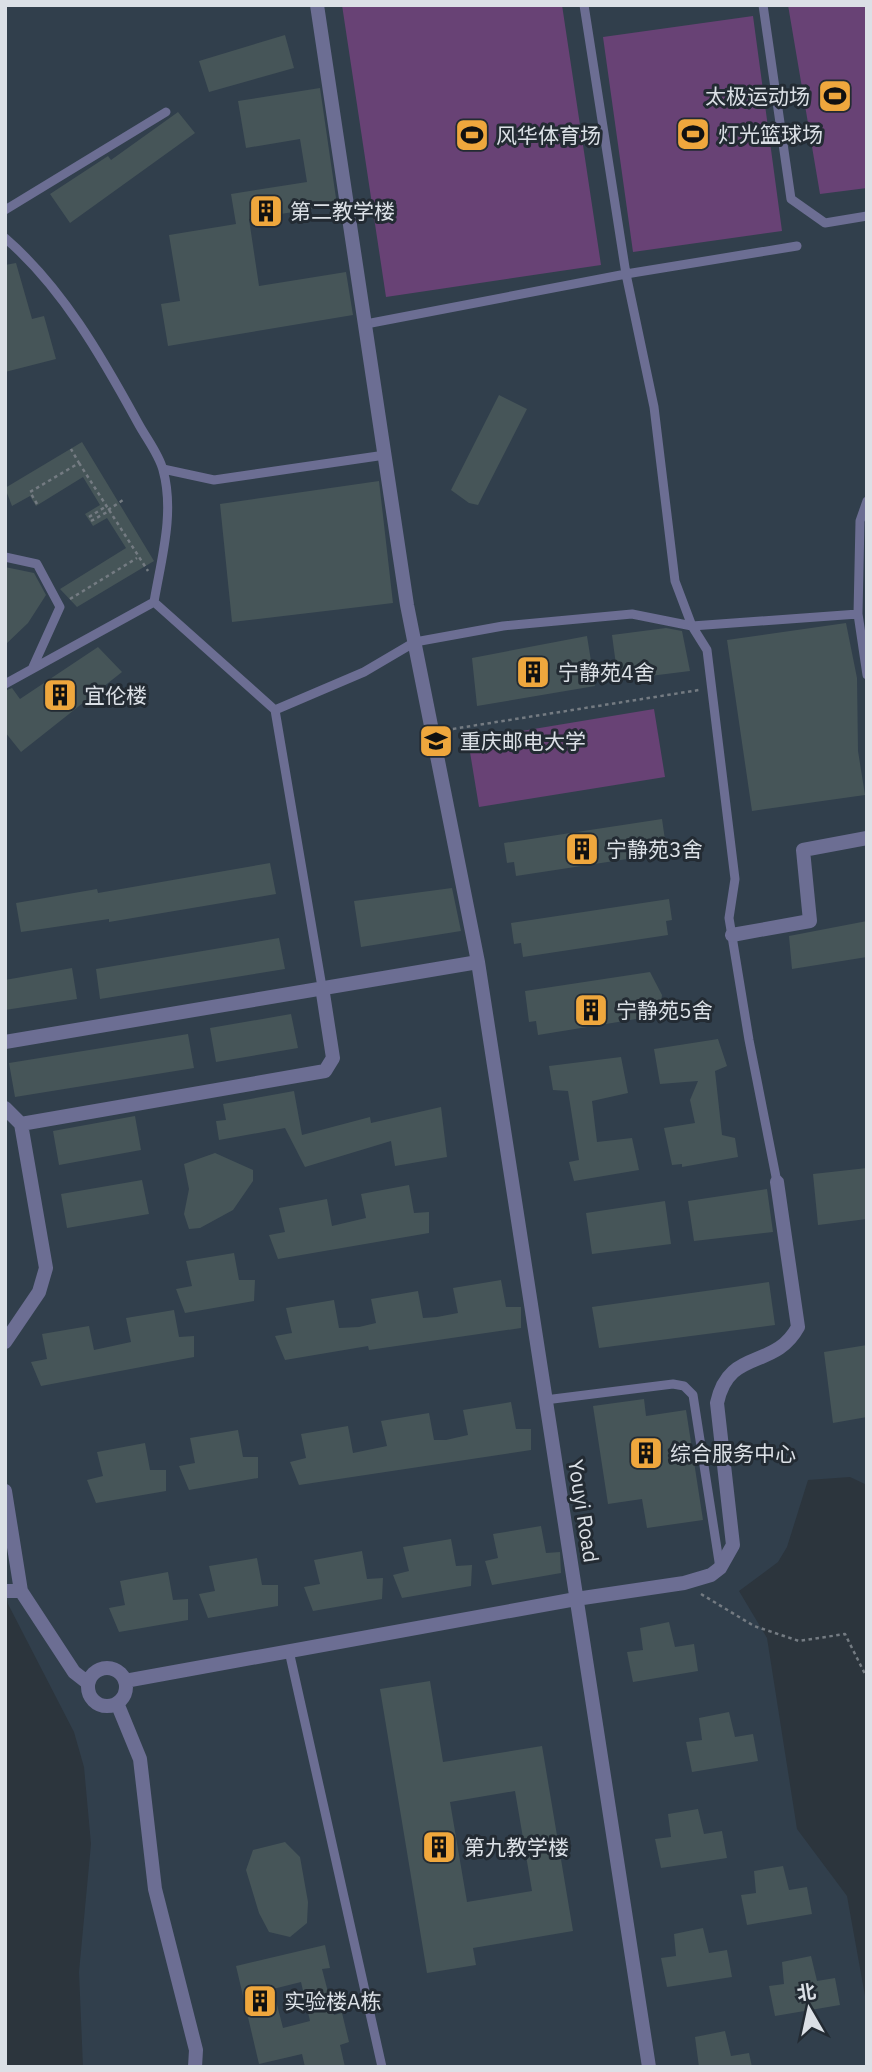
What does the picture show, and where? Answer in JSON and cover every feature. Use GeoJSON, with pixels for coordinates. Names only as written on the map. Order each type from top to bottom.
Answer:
{"type":"FeatureCollection","features":[{"type":"Feature","properties":{"kind":"street","name":"Youyi Road"},"geometry":{"type":"LineString","coordinates":[[317,5],[415,642],[478,962],[649,2067]]}},
{"type":"Feature","properties":{"kind":"street"},"geometry":{"type":"LineString","coordinates":[[732,935],[810,921],[803,850],[867,838]]}},
{"type":"Feature","properties":{"kind":"street"},"geometry":{"type":"LineString","coordinates":[[5,1042],[323,986],[478,962]]}},
{"type":"Feature","properties":{"kind":"street"},"geometry":{"type":"LineString","coordinates":[[21,1124],[325,1071],[333,1058],[323,986]]}},
{"type":"Feature","properties":{"kind":"street"},"geometry":{"type":"LineString","coordinates":[[5,1108],[21,1124],[46,1268],[40,1292],[5,1342]]}},
{"type":"Feature","properties":{"kind":"street"},"geometry":{"type":"LineString","coordinates":[[125,1681],[576,1599],[684,1583],[720,1568],[733,1545],[717,1403],[721,1383],[734,1370],[788,1345],[798,1328],[777,1182]]}},
{"type":"Feature","properties":{"kind":"street"},"geometry":{"type":"LineString","coordinates":[[5,1491],[21,1591],[74,1672],[88,1684],[93,1701],[105,1706],[117,1703],[125,1694],[125,1681],[118,1671],[106,1668],[94,1673],[88,1684]]}},
{"type":"Feature","properties":{"kind":"street"},"geometry":{"type":"LineString","coordinates":[[5,1591],[21,1591]]}},
{"type":"Feature","properties":{"kind":"street"},"geometry":{"type":"LineString","coordinates":[[117,1703],[140,1759],[155,1889],[196,2050],[195,2067]]}},
{"type":"Feature","properties":{"kind":"lane"},"geometry":{"type":"LineString","coordinates":[[583,5],[626,274],[654,407],[675,581],[692,626],[708,650],[735,879],[729,918],[777,1182]]}},
{"type":"Feature","properties":{"kind":"lane"},"geometry":{"type":"LineString","coordinates":[[762,5],[792,199],[825,223],[867,216]]}},
{"type":"Feature","properties":{"kind":"lane"},"geometry":{"type":"LineString","coordinates":[[5,210],[166,112]]}},
{"type":"Feature","properties":{"kind":"lane"},"geometry":{"type":"LineString","coordinates":[[5,238],[40,268],[119,388],[163,469],[168,516],[153,602]]}},
{"type":"Feature","properties":{"kind":"lane"},"geometry":{"type":"LineString","coordinates":[[366,324],[626,274],[797,246]]}},
{"type":"Feature","properties":{"kind":"lane"},"geometry":{"type":"LineString","coordinates":[[163,469],[214,480],[385,455]]}},
{"type":"Feature","properties":{"kind":"lane"},"geometry":{"type":"LineString","coordinates":[[867,501],[860,521],[858,614],[867,675]]}},
{"type":"Feature","properties":{"kind":"lane"},"geometry":{"type":"LineString","coordinates":[[5,557],[37,564],[60,607],[32,669]]}},
{"type":"Feature","properties":{"kind":"lane"},"geometry":{"type":"LineString","coordinates":[[5,684],[153,602]]}},
{"type":"Feature","properties":{"kind":"lane"},"geometry":{"type":"LineString","coordinates":[[153,602],[275,710],[323,986]]}},
{"type":"Feature","properties":{"kind":"lane"},"geometry":{"type":"LineString","coordinates":[[275,710],[364,672],[415,642],[503,626],[632,614],[692,626],[858,614]]}},
{"type":"Feature","properties":{"kind":"lane"},"geometry":{"type":"LineString","coordinates":[[545,1400],[673,1384],[684,1386],[693,1395],[720,1568]]}},
{"type":"Feature","properties":{"kind":"lane"},"geometry":{"type":"LineString","coordinates":[[289,1651],[382,2067]]}},
{"type":"Feature","properties":{"kind":"path"},"geometry":{"type":"LineString","coordinates":[[71,449],[146,571]]}},
{"type":"Feature","properties":{"kind":"path"},"geometry":{"type":"LineString","coordinates":[[37,504],[30,492],[79,463]]}},
{"type":"Feature","properties":{"kind":"path"},"geometry":{"type":"LineString","coordinates":[[90,519],[123,500]]}},
{"type":"Feature","properties":{"kind":"path"},"geometry":{"type":"LineString","coordinates":[[70,599],[137,558]]}},
{"type":"Feature","properties":{"kind":"path"},"geometry":{"type":"LineString","coordinates":[[433,732],[712,688]]}},
{"type":"Feature","properties":{"kind":"path"},"geometry":{"type":"LineString","coordinates":[[684,1583],[754,1626],[799,1641],[845,1634],[867,1678]]}},
{"type":"Feature","properties":{"kind":"shaded area","name":"重庆邮电大学"},"geometry":{"type":"Polygon","coordinates":[[[5,5],[867,5],[867,1485],[850,1477],[808,1480],[787,1547],[778,1562],[739,1591],[767,1638],[797,1829],[847,1896],[867,2007],[867,2067],[83,2067],[79,1972],[91,1844],[84,1767],[74,1732],[8,1604],[5,1588],[5,5]]]}},
{"type":"Feature","properties":{"kind":"shaded area","name":"风华体育场"},"geometry":{"type":"Polygon","coordinates":[[[342,5],[562,5],[601,265],[386,297],[342,5]]]}},
{"type":"Feature","properties":{"kind":"shaded area","name":"太极运动场"},"geometry":{"type":"Polygon","coordinates":[[[788,5],[867,5],[867,188],[820,194],[788,5]]]}},
{"type":"Feature","properties":{"kind":"shaded area","name":"灯光篮球场"},"geometry":{"type":"Polygon","coordinates":[[[753,16],[782,231],[633,252],[603,37],[753,16]]]}},
{"type":"Feature","properties":{"kind":"shaded area"},"geometry":{"type":"Polygon","coordinates":[[[654,709],[665,777],[479,807],[468,740],[654,709]]]}},
{"type":"Feature","properties":{"kind":"building"},"geometry":{"type":"Polygon","coordinates":[[[285,35],[294,68],[209,92],[199,61],[285,35]]]}},
{"type":"Feature","properties":{"kind":"building","name":"第二教学楼"},"geometry":{"type":"Polygon","coordinates":[[[320,88],[337,205],[249,219],[259,286],[346,272],[353,315],[168,346],[161,304],[180,301],[169,235],[236,224],[231,194],[307,182],[300,139],[246,148],[238,101],[320,88]]]}},
{"type":"Feature","properties":{"kind":"building"},"geometry":{"type":"Polygon","coordinates":[[[178,112],[195,133],[70,223],[50,194],[108,156],[111,160],[178,112]]]}},
{"type":"Feature","properties":{"kind":"building"},"geometry":{"type":"Polygon","coordinates":[[[16,263],[32,319],[44,316],[56,359],[5,372],[5,265],[16,263]]]}},
{"type":"Feature","properties":{"kind":"building"},"geometry":{"type":"Polygon","coordinates":[[[499,395],[527,409],[478,505],[469,503],[451,490],[499,395]]]}},
{"type":"Feature","properties":{"kind":"building"},"geometry":{"type":"Polygon","coordinates":[[[82,442],[154,561],[77,607],[60,589],[126,548],[107,518],[93,526],[85,514],[100,505],[83,477],[36,506],[30,496],[12,506],[5,488],[82,442]]]}},
{"type":"Feature","properties":{"kind":"building"},"geometry":{"type":"Polygon","coordinates":[[[379,481],[393,603],[232,622],[220,504],[379,481]]]}},
{"type":"Feature","properties":{"kind":"building"},"geometry":{"type":"Polygon","coordinates":[[[5,567],[34,573],[46,595],[28,623],[5,645],[5,567]]]}},
{"type":"Feature","properties":{"kind":"building"},"geometry":{"type":"Polygon","coordinates":[[[846,623],[857,678],[858,751],[865,795],[752,811],[727,640],[846,623]]]}},
{"type":"Feature","properties":{"kind":"building"},"geometry":{"type":"Polygon","coordinates":[[[666,628],[682,631],[690,671],[618,680],[612,635],[666,628]]]}},
{"type":"Feature","properties":{"kind":"building","name":"宁静苑4舍"},"geometry":{"type":"Polygon","coordinates":[[[587,636],[595,686],[477,706],[472,658],[587,636]]]}},
{"type":"Feature","properties":{"kind":"building","name":"宜伦楼"},"geometry":{"type":"Polygon","coordinates":[[[98,647],[122,672],[21,752],[5,732],[5,691],[12,688],[20,699],[98,647]]]}},
{"type":"Feature","properties":{"kind":"building","name":"宁静苑3舍"},"geometry":{"type":"Polygon","coordinates":[[[662,819],[665,840],[658,841],[660,854],[516,876],[514,862],[507,863],[504,843],[662,819]]]}},
{"type":"Feature","properties":{"kind":"building"},"geometry":{"type":"Polygon","coordinates":[[[270,863],[276,894],[109,922],[109,919],[21,932],[16,903],[97,889],[98,893],[270,863]]]}},
{"type":"Feature","properties":{"kind":"building"},"geometry":{"type":"Polygon","coordinates":[[[452,888],[461,931],[361,947],[354,901],[452,888]]]}},
{"type":"Feature","properties":{"kind":"building"},"geometry":{"type":"Polygon","coordinates":[[[669,899],[672,920],[666,921],[668,935],[523,957],[521,943],[514,944],[511,923],[669,899]]]}},
{"type":"Feature","properties":{"kind":"building"},"geometry":{"type":"Polygon","coordinates":[[[867,921],[867,957],[792,969],[789,936],[867,921]]]}},
{"type":"Feature","properties":{"kind":"building"},"geometry":{"type":"Polygon","coordinates":[[[279,938],[285,969],[100,999],[96,969],[279,938]]]}},
{"type":"Feature","properties":{"kind":"building"},"geometry":{"type":"Polygon","coordinates":[[[72,968],[77,999],[5,1010],[5,980],[72,968]]]}},
{"type":"Feature","properties":{"kind":"building","name":"宁静苑5舍"},"geometry":{"type":"Polygon","coordinates":[[[650,972],[662,995],[661,1002],[649,1017],[538,1035],[536,1021],[529,1022],[525,991],[650,972]]]}},
{"type":"Feature","properties":{"kind":"building"},"geometry":{"type":"Polygon","coordinates":[[[291,1014],[298,1048],[216,1062],[210,1028],[291,1014]]]}},
{"type":"Feature","properties":{"kind":"building"},"geometry":{"type":"Polygon","coordinates":[[[188,1034],[194,1068],[15,1097],[9,1063],[188,1034]]]}},
{"type":"Feature","properties":{"kind":"building"},"geometry":{"type":"Polygon","coordinates":[[[718,1039],[727,1066],[715,1071],[722,1135],[735,1138],[738,1157],[682,1167],[682,1164],[672,1165],[664,1128],[695,1123],[690,1100],[698,1081],[660,1084],[654,1049],[718,1039]]]}},
{"type":"Feature","properties":{"kind":"building"},"geometry":{"type":"Polygon","coordinates":[[[621,1057],[628,1093],[592,1101],[597,1142],[632,1138],[639,1170],[574,1181],[569,1162],[579,1160],[568,1091],[553,1090],[549,1066],[621,1057]]]}},
{"type":"Feature","properties":{"kind":"building"},"geometry":{"type":"Polygon","coordinates":[[[294,1091],[302,1135],[370,1117],[371,1123],[441,1107],[447,1157],[395,1166],[391,1141],[305,1167],[285,1128],[219,1140],[216,1121],[226,1120],[223,1104],[294,1091]]]}},
{"type":"Feature","properties":{"kind":"building"},"geometry":{"type":"Polygon","coordinates":[[[135,1116],[141,1150],[59,1165],[53,1131],[135,1116]]]}},
{"type":"Feature","properties":{"kind":"building"},"geometry":{"type":"Polygon","coordinates":[[[215,1153],[253,1170],[253,1181],[233,1210],[200,1228],[189,1229],[184,1214],[189,1189],[184,1164],[215,1153]]]}},
{"type":"Feature","properties":{"kind":"building"},"geometry":{"type":"Polygon","coordinates":[[[867,1168],[867,1219],[818,1225],[813,1174],[867,1168]]]}},
{"type":"Feature","properties":{"kind":"building"},"geometry":{"type":"Polygon","coordinates":[[[142,1180],[149,1214],[67,1228],[61,1194],[142,1180]]]}},
{"type":"Feature","properties":{"kind":"building"},"geometry":{"type":"Polygon","coordinates":[[[409,1185],[414,1213],[429,1212],[429,1233],[278,1259],[269,1235],[285,1232],[279,1208],[327,1199],[332,1226],[366,1218],[361,1194],[409,1185]]]}},
{"type":"Feature","properties":{"kind":"building"},"geometry":{"type":"Polygon","coordinates":[[[767,1189],[773,1232],[694,1241],[688,1201],[767,1189]]]}},
{"type":"Feature","properties":{"kind":"building"},"geometry":{"type":"Polygon","coordinates":[[[665,1201],[671,1244],[592,1254],[586,1213],[665,1201]]]}},
{"type":"Feature","properties":{"kind":"building"},"geometry":{"type":"Polygon","coordinates":[[[234,1253],[239,1280],[255,1280],[254,1301],[185,1313],[176,1289],[192,1286],[186,1261],[234,1253]]]}},
{"type":"Feature","properties":{"kind":"building"},"geometry":{"type":"Polygon","coordinates":[[[501,1280],[506,1307],[521,1307],[521,1328],[369,1350],[368,1346],[285,1360],[275,1336],[292,1333],[286,1308],[334,1300],[339,1328],[359,1327],[376,1323],[371,1299],[418,1291],[423,1318],[437,1317],[458,1313],[453,1288],[501,1280]]]}},
{"type":"Feature","properties":{"kind":"building"},"geometry":{"type":"Polygon","coordinates":[[[769,1282],[775,1325],[599,1348],[592,1307],[769,1282]]]}},
{"type":"Feature","properties":{"kind":"building"},"geometry":{"type":"Polygon","coordinates":[[[174,1310],[179,1337],[194,1336],[194,1357],[41,1386],[31,1362],[47,1359],[42,1334],[89,1326],[94,1350],[131,1342],[126,1318],[174,1310]]]}},
{"type":"Feature","properties":{"kind":"building"},"geometry":{"type":"Polygon","coordinates":[[[867,1345],[867,1417],[833,1423],[824,1352],[867,1345]]]}},
{"type":"Feature","properties":{"kind":"building","name":"综合服务中心"},"geometry":{"type":"Polygon","coordinates":[[[644,1399],[646,1416],[686,1410],[703,1520],[647,1528],[642,1499],[608,1504],[593,1406],[644,1399]]]}},
{"type":"Feature","properties":{"kind":"building"},"geometry":{"type":"Polygon","coordinates":[[[511,1402],[516,1429],[531,1429],[531,1450],[299,1485],[290,1462],[306,1458],[301,1434],[348,1426],[353,1453],[387,1446],[381,1421],[429,1413],[434,1440],[446,1440],[468,1435],[463,1410],[511,1402]]]}},
{"type":"Feature","properties":{"kind":"building"},"geometry":{"type":"Polygon","coordinates":[[[238,1430],[243,1457],[258,1457],[258,1478],[189,1490],[179,1466],[195,1463],[190,1438],[238,1430]]]}},
{"type":"Feature","properties":{"kind":"building"},"geometry":{"type":"Polygon","coordinates":[[[145,1443],[150,1470],[166,1470],[166,1491],[96,1503],[87,1480],[103,1476],[97,1452],[145,1443]]]}},
{"type":"Feature","properties":{"kind":"building"},"geometry":{"type":"Polygon","coordinates":[[[541,1526],[546,1553],[560,1552],[561,1573],[492,1585],[485,1561],[498,1558],[493,1534],[541,1526]]]}},
{"type":"Feature","properties":{"kind":"building"},"geometry":{"type":"Polygon","coordinates":[[[451,1539],[456,1566],[472,1565],[471,1586],[402,1598],[393,1575],[409,1571],[403,1547],[451,1539]]]}},
{"type":"Feature","properties":{"kind":"building"},"geometry":{"type":"Polygon","coordinates":[[[362,1551],[367,1579],[383,1578],[382,1599],[313,1611],[304,1587],[320,1584],[314,1560],[362,1551]]]}},
{"type":"Feature","properties":{"kind":"building"},"geometry":{"type":"Polygon","coordinates":[[[257,1558],[262,1585],[278,1585],[278,1606],[208,1618],[199,1594],[215,1591],[209,1566],[257,1558]]]}},
{"type":"Feature","properties":{"kind":"building"},"geometry":{"type":"Polygon","coordinates":[[[168,1572],[173,1600],[188,1599],[188,1620],[119,1632],[109,1608],[125,1605],[120,1581],[168,1572]]]}},
{"type":"Feature","properties":{"kind":"building"},"geometry":{"type":"Polygon","coordinates":[[[669,1622],[675,1647],[694,1644],[698,1671],[633,1682],[627,1652],[643,1650],[640,1628],[669,1622]]]}},
{"type":"Feature","properties":{"kind":"building","name":"第九教学楼"},"geometry":{"type":"Polygon","coordinates":[[[430,1681],[443,1762],[542,1746],[573,1931],[473,1948],[476,1965],[427,1973],[380,1689],[430,1681]],[[515,1791],[450,1802],[467,1902],[532,1891],[515,1791]]]}},
{"type":"Feature","properties":{"kind":"building"},"geometry":{"type":"Polygon","coordinates":[[[729,1712],[735,1737],[753,1734],[758,1761],[692,1772],[686,1742],[702,1740],[699,1718],[729,1712]]]}},
{"type":"Feature","properties":{"kind":"building"},"geometry":{"type":"Polygon","coordinates":[[[698,1809],[704,1834],[722,1831],[727,1858],[661,1868],[655,1839],[671,1837],[668,1814],[698,1809]]]}},
{"type":"Feature","properties":{"kind":"building"},"geometry":{"type":"Polygon","coordinates":[[[285,1842],[300,1857],[308,1902],[307,1923],[290,1937],[269,1932],[259,1913],[246,1870],[253,1850],[285,1842]]]}},
{"type":"Feature","properties":{"kind":"building"},"geometry":{"type":"Polygon","coordinates":[[[783,1866],[789,1890],[807,1887],[812,1914],[747,1925],[741,1895],[756,1893],[754,1871],[783,1866]]]}},
{"type":"Feature","properties":{"kind":"building"},"geometry":{"type":"Polygon","coordinates":[[[703,1928],[709,1953],[727,1950],[732,1977],[667,1987],[661,1958],[676,1956],[674,1934],[703,1928]]]}},
{"type":"Feature","properties":{"kind":"building","name":"实验楼A栋"},"geometry":{"type":"Polygon","coordinates":[[[325,1945],[330,1968],[322,1969],[334,2015],[342,2013],[349,2042],[340,2045],[345,2067],[305,2067],[302,2054],[259,2064],[236,1966],[325,1945]],[[301,1982],[273,1989],[283,2028],[310,2021],[301,1982]]]}},
{"type":"Feature","properties":{"kind":"building"},"geometry":{"type":"Polygon","coordinates":[[[811,1956],[817,1981],[835,1978],[840,2005],[775,2016],[769,1986],[784,1984],[782,1962],[811,1956]]]}},
{"type":"Feature","properties":{"kind":"building"},"geometry":{"type":"Polygon","coordinates":[[[725,2031],[731,2056],[749,2053],[752,2067],[699,2067],[695,2037],[725,2031]]]}},
{"type":"Feature","properties":{"kind":"place","name":"太极运动场"},"geometry":{"type":"Point","coordinates":[835,96]}},
{"type":"Feature","properties":{"kind":"place","name":"灯光篮球场"},"geometry":{"type":"Point","coordinates":[693,134]}},
{"type":"Feature","properties":{"kind":"place","name":"风华体育场"},"geometry":{"type":"Point","coordinates":[472,135]}},
{"type":"Feature","properties":{"kind":"place","name":"第二教学楼"},"geometry":{"type":"Point","coordinates":[266,211]}},
{"type":"Feature","properties":{"kind":"place","name":"宁静苑4舍"},"geometry":{"type":"Point","coordinates":[533,672]}},
{"type":"Feature","properties":{"kind":"place","name":"宜伦楼"},"geometry":{"type":"Point","coordinates":[60,695]}},
{"type":"Feature","properties":{"kind":"place","name":"重庆邮电大学"},"geometry":{"type":"Point","coordinates":[436,741]}},
{"type":"Feature","properties":{"kind":"place","name":"宁静苑3舍"},"geometry":{"type":"Point","coordinates":[582,849]}},
{"type":"Feature","properties":{"kind":"place","name":"宁静苑5舍"},"geometry":{"type":"Point","coordinates":[591,1010]}},
{"type":"Feature","properties":{"kind":"place","name":"综合服务中心"},"geometry":{"type":"Point","coordinates":[646,1453]}},
{"type":"Feature","properties":{"kind":"place","name":"第九教学楼"},"geometry":{"type":"Point","coordinates":[439,1847]}},
{"type":"Feature","properties":{"kind":"place","name":"实验楼A栋"},"geometry":{"type":"Point","coordinates":[260,2001]}}]}
